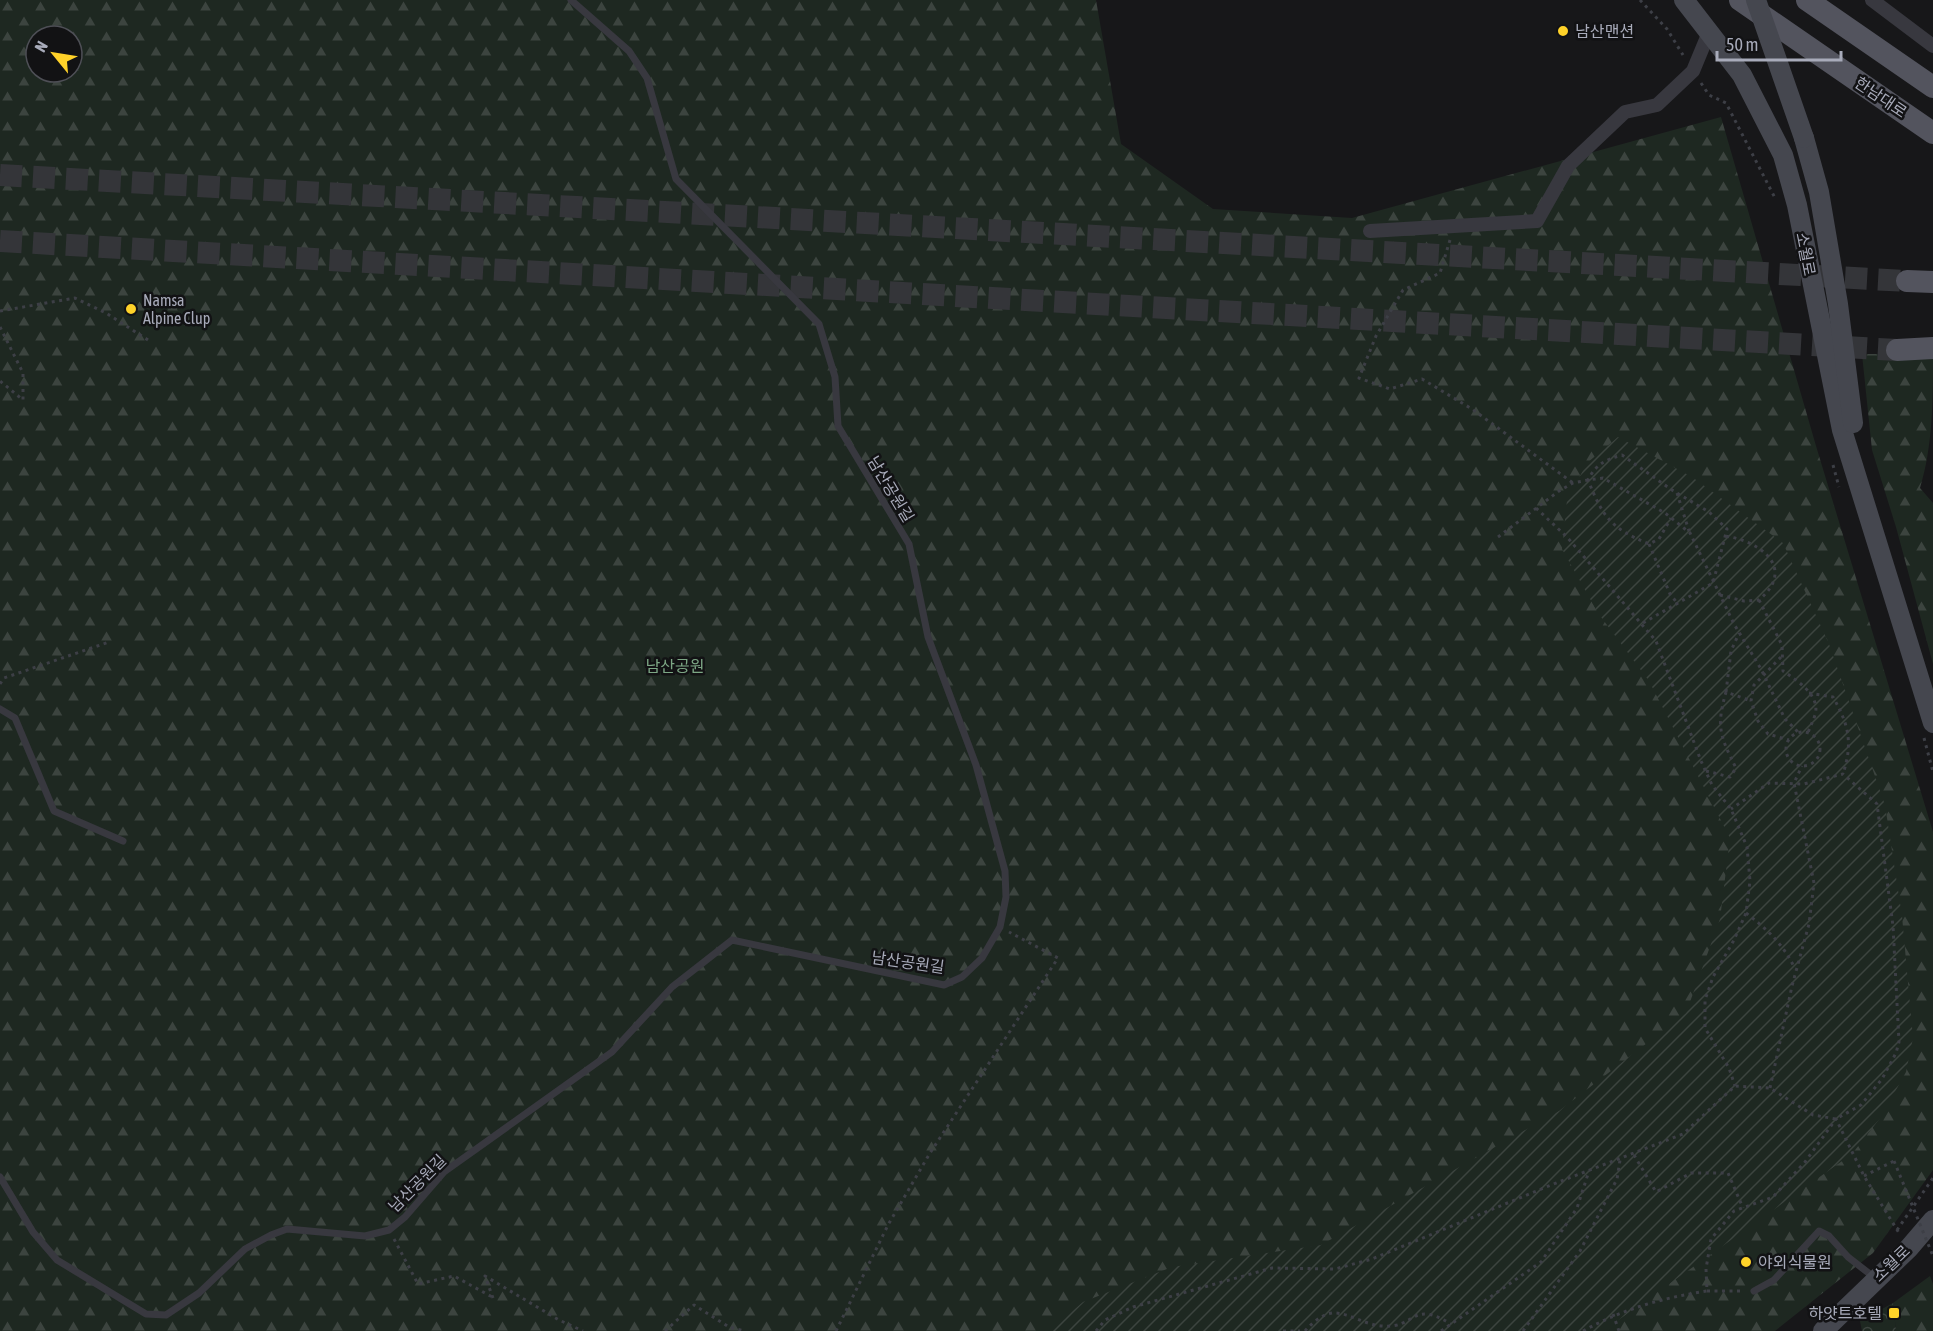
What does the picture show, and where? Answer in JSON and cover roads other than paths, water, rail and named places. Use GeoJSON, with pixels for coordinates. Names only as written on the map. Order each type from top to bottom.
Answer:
{"type":"FeatureCollection","features":[{"type":"Feature","properties":{"kind":"main road","name":"소월로"},"geometry":{"type":"LineString","coordinates":[[1684,0],[1710,30],[1742,75],[1783,155],[1797,205],[1842,430],[1933,723]]}},
{"type":"Feature","properties":{"kind":"main road","name":"한남대로"},"geometry":{"type":"LineString","coordinates":[[1740,0],[1933,133]]}},
{"type":"Feature","properties":{"kind":"main road","name":"소월로"},"geometry":{"type":"LineString","coordinates":[[1756,0],[1804,138],[1819,192],[1838,304],[1851,411],[1873,532]]}},
{"type":"Feature","properties":{"kind":"main road"},"geometry":{"type":"LineString","coordinates":[[1807,0],[1933,87]]}},
{"type":"Feature","properties":{"kind":"main road"},"geometry":{"type":"LineString","coordinates":[[1907,281],[1933,282]]}},
{"type":"Feature","properties":{"kind":"main road"},"geometry":{"type":"LineString","coordinates":[[1897,350],[1933,348]]}},
{"type":"Feature","properties":{"kind":"main road","name":"소월로"},"geometry":{"type":"LineString","coordinates":[[1823,1331],[1875,1278],[1909,1248],[1933,1220]]}},
{"type":"Feature","properties":{"kind":"street"},"geometry":{"type":"LineString","coordinates":[[1872,0],[1930,39]]}},
{"type":"Feature","properties":{"kind":"street"},"geometry":{"type":"LineString","coordinates":[[1370,231],[1454,228],[1538,221],[1568,166],[1625,112],[1657,105],[1693,71],[1710,30]]}},
{"type":"Feature","properties":{"kind":"lane","name":"남산공원길"},"geometry":{"type":"LineString","coordinates":[[0,1177],[45,1249],[134,1308],[155,1316],[166,1315],[186,1304],[245,1249],[271,1235],[287,1229],[365,1236],[388,1230],[405,1217],[444,1172],[534,1111],[612,1052],[672,987],[732,940],[944,985],[962,976],[982,958],[1000,927],[1006,897],[1005,871],[976,765],[927,637],[909,544],[838,426],[835,377],[819,324],[676,179],[647,78],[629,51],[572,0]]}},
{"type":"Feature","properties":{"kind":"lane"},"geometry":{"type":"LineString","coordinates":[[0,709],[15,718],[54,811],[123,841]]}},
{"type":"Feature","properties":{"kind":"lane"},"geometry":{"type":"LineString","coordinates":[[1754,1291],[1774,1280],[1819,1231],[1829,1236],[1848,1257],[1875,1278]]}},
{"type":"Feature","properties":{"kind":"tunnel"},"geometry":{"type":"LineString","coordinates":[[0,175],[1907,281]]}},
{"type":"Feature","properties":{"kind":"tunnel"},"geometry":{"type":"LineString","coordinates":[[0,241],[1897,350]]}},
{"type":"Feature","properties":{"kind":"place","name":"남산맨션"},"geometry":{"type":"Point","coordinates":[1563,31]}},
{"type":"Feature","properties":{"kind":"place","name":"Namsa Alpine Clup"},"geometry":{"type":"Point","coordinates":[131,309]}},
{"type":"Feature","properties":{"kind":"place","name":"야외식물원"},"geometry":{"type":"Point","coordinates":[1746,1262]}},
{"type":"Feature","properties":{"kind":"place","name":"하얏트호텔"},"geometry":{"type":"Point","coordinates":[1894,1313]}},
{"type":"Feature","properties":{"kind":"park label","name":"남산공원"},"geometry":{"type":"Point","coordinates":[675,666]}}]}
